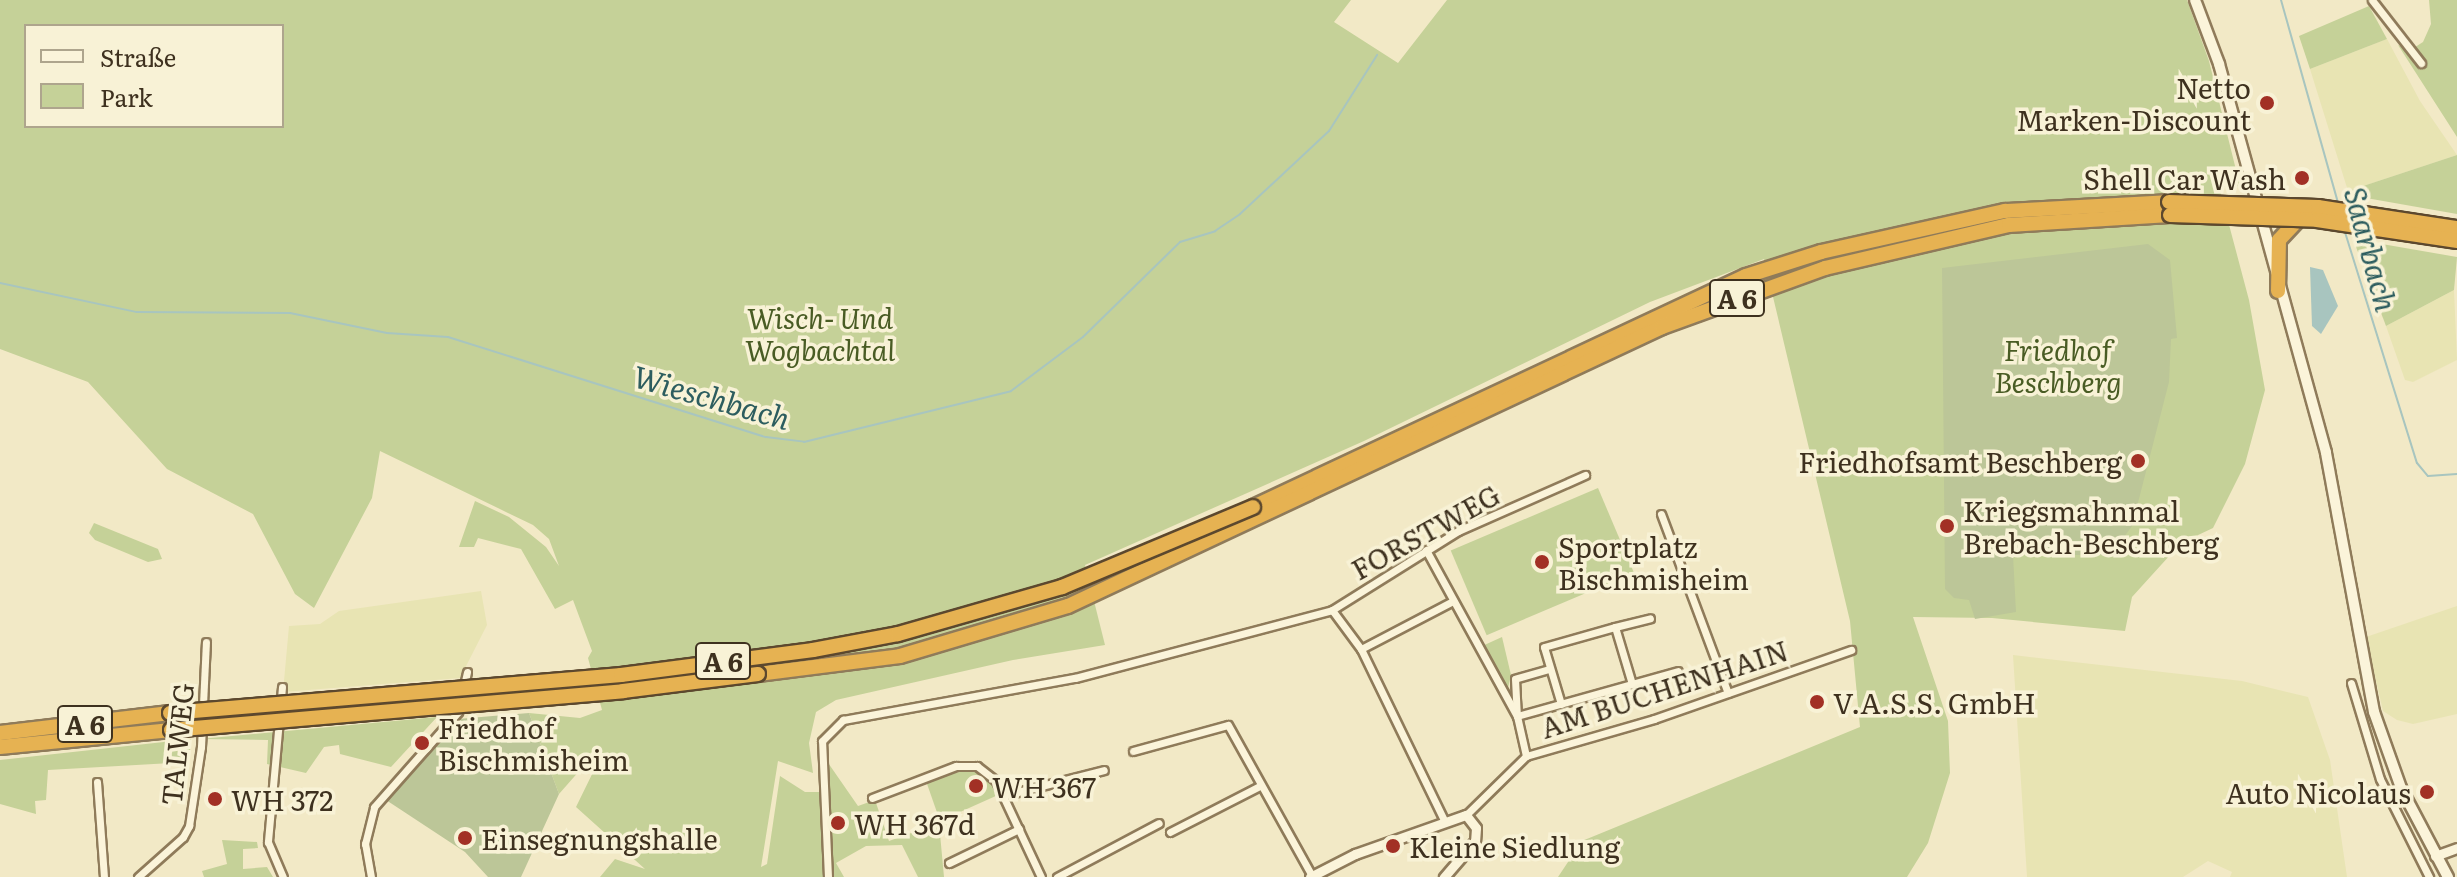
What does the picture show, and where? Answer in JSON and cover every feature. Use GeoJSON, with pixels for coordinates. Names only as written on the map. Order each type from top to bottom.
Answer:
{"type":"FeatureCollection","features":[{"type":"Feature","properties":{"kind":"highway","name":"A 6"},"geometry":{"type":"LineString","coordinates":[[0,747],[815,671],[914,652],[1068,606],[1331,477],[1662,327],[1825,268],[2009,225],[2170,209],[2318,207],[2457,230]]}},
{"type":"Feature","properties":{"kind":"highway","name":"A 6"},"geometry":{"type":"LineString","coordinates":[[2256,208],[2317,213],[2457,240]]}},
{"type":"Feature","properties":{"kind":"highway","name":"A 6"},"geometry":{"type":"LineString","coordinates":[[2170,209],[2317,220],[2457,240]]}},
{"type":"Feature","properties":{"kind":"highway"},"geometry":{"type":"LineString","coordinates":[[2278,291],[2279,240],[2299,212]]}},
{"type":"Feature","properties":{"kind":"highway"},"geometry":{"type":"LineString","coordinates":[[2317,213],[2457,230]]}},
{"type":"Feature","properties":{"kind":"highway","name":"A 6"},"geometry":{"type":"LineString","coordinates":[[0,733],[170,713],[621,675],[898,634],[1062,587],[1331,477]]}},
{"type":"Feature","properties":{"kind":"main road"},"geometry":{"type":"LineString","coordinates":[[2195,0],[2211,41],[2333,482],[2368,688],[2401,788],[2448,877]]}},
{"type":"Feature","properties":{"kind":"street"},"geometry":{"type":"LineString","coordinates":[[2372,0],[2421,63]]}},
{"type":"Feature","properties":{"kind":"street","name":"FORSTWEG"},"geometry":{"type":"LineString","coordinates":[[828,877],[821,755],[822,741],[834,725],[860,715],[1111,669],[1332,610],[1469,525],[1585,475]]}},
{"type":"Feature","properties":{"kind":"street"},"geometry":{"type":"LineString","coordinates":[[1661,514],[1728,693]]}},
{"type":"Feature","properties":{"kind":"street"},"geometry":{"type":"LineString","coordinates":[[1426,550],[1517,716]]}},
{"type":"Feature","properties":{"kind":"street"},"geometry":{"type":"LineString","coordinates":[[1361,649],[1453,601]]}},
{"type":"Feature","properties":{"kind":"street"},"geometry":{"type":"LineString","coordinates":[[1332,610],[1361,649],[1444,820]]}},
{"type":"Feature","properties":{"kind":"street"},"geometry":{"type":"LineString","coordinates":[[1561,704],[1544,647],[1650,618]]}},
{"type":"Feature","properties":{"kind":"street"},"geometry":{"type":"LineString","coordinates":[[1615,627],[1632,684]]}},
{"type":"Feature","properties":{"kind":"street","name":"TALWEG"},"geometry":{"type":"LineString","coordinates":[[138,877],[183,837],[189,826],[201,747],[206,642]]}},
{"type":"Feature","properties":{"kind":"street","name":"AM BUCHENHAIN"},"geometry":{"type":"LineString","coordinates":[[1466,815],[1526,756],[1728,693],[1851,650]]}},
{"type":"Feature","properties":{"kind":"street"},"geometry":{"type":"LineString","coordinates":[[1526,756],[1517,716],[1515,679],[1549,669]]}},
{"type":"Feature","properties":{"kind":"street"},"geometry":{"type":"LineString","coordinates":[[1517,716],[1678,671]]}},
{"type":"Feature","properties":{"kind":"street"},"geometry":{"type":"LineString","coordinates":[[371,877],[365,844],[374,807],[458,712],[467,672]]}},
{"type":"Feature","properties":{"kind":"street"},"geometry":{"type":"LineString","coordinates":[[282,687],[268,842],[283,877]]}},
{"type":"Feature","properties":{"kind":"street"},"geometry":{"type":"LineString","coordinates":[[2368,688],[2352,688],[2380,779],[2429,877]]}},
{"type":"Feature","properties":{"kind":"street"},"geometry":{"type":"LineString","coordinates":[[1133,751],[1228,725],[1311,876],[1444,820],[1466,815],[1476,828],[1475,841],[1444,877]]}},
{"type":"Feature","properties":{"kind":"street"},"geometry":{"type":"LineString","coordinates":[[872,798],[961,765],[985,770],[1002,796],[1041,877]]}},
{"type":"Feature","properties":{"kind":"street"},"geometry":{"type":"LineString","coordinates":[[1002,796],[1104,770]]}},
{"type":"Feature","properties":{"kind":"street"},"geometry":{"type":"LineString","coordinates":[[97,782],[104,877]]}},
{"type":"Feature","properties":{"kind":"street"},"geometry":{"type":"LineString","coordinates":[[1170,832],[1260,786]]}},
{"type":"Feature","properties":{"kind":"street"},"geometry":{"type":"LineString","coordinates":[[1057,877],[1159,823]]}},
{"type":"Feature","properties":{"kind":"street"},"geometry":{"type":"LineString","coordinates":[[949,863],[1019,829]]}},
{"type":"Feature","properties":{"kind":"street"},"geometry":{"type":"LineString","coordinates":[[2435,856],[2457,848]]}},
{"type":"Feature","properties":{"kind":"shaded area"},"geometry":{"type":"Polygon","coordinates":[[[2387,39],[2420,101],[2457,155],[2348,191],[2310,69],[2387,39]]]}},
{"type":"Feature","properties":{"kind":"shaded area"},"geometry":{"type":"Polygon","coordinates":[[[2454,290],[2457,360],[2413,382],[2405,380],[2386,326],[2454,290]]]}},
{"type":"Feature","properties":{"kind":"shaded area"},"geometry":{"type":"Polygon","coordinates":[[[481,591],[487,625],[460,678],[283,692],[289,626],[320,624],[339,611],[481,591]]]}},
{"type":"Feature","properties":{"kind":"shaded area"},"geometry":{"type":"Polygon","coordinates":[[[2457,606],[2457,714],[2413,724],[2397,720],[2383,711],[2366,637],[2457,606]]]}},
{"type":"Feature","properties":{"kind":"shaded area"},"geometry":{"type":"Polygon","coordinates":[[[2013,655],[2242,681],[2308,697],[2330,760],[2347,877],[2230,877],[2232,872],[2208,861],[2183,877],[2027,877],[2013,655]]]}},
{"type":"Feature","properties":{"kind":"green space","name":"Wisch- Und Wogbachtal"},"geometry":{"type":"Polygon","coordinates":[[[0,0],[1351,0],[1334,22],[1398,63],[1447,0],[2187,0],[2209,61],[2240,186],[2219,187],[2249,300],[2265,390],[2245,464],[2213,528],[2181,543],[2132,597],[2125,631],[1992,618],[1913,617],[1948,721],[1950,773],[1928,843],[1907,877],[1558,877],[1582,841],[1860,727],[1850,621],[1764,259],[1650,302],[1364,441],[1085,565],[1105,645],[1013,660],[836,700],[816,712],[809,743],[813,773],[778,761],[761,867],[767,864],[780,776],[805,792],[827,792],[824,757],[858,806],[875,800],[889,841],[939,823],[944,877],[918,877],[902,845],[866,846],[836,863],[844,877],[600,877],[615,859],[645,869],[576,807],[598,762],[581,769],[559,794],[529,713],[580,718],[602,710],[588,658],[592,651],[573,600],[555,609],[521,549],[478,538],[474,547],[459,547],[475,501],[509,517],[546,547],[559,566],[549,539],[533,525],[380,451],[372,498],[314,608],[295,594],[253,514],[167,469],[88,382],[0,349],[0,0]]]}},
{"type":"Feature","properties":{"kind":"green space"},"geometry":{"type":"Polygon","coordinates":[[[2429,0],[2457,0],[2457,137],[2398,45],[2409,51],[2423,42],[2431,24],[2429,0]]]}},
{"type":"Feature","properties":{"kind":"green space"},"geometry":{"type":"Polygon","coordinates":[[[2369,6],[2387,39],[2310,69],[2299,36],[2369,6]]]}},
{"type":"Feature","properties":{"kind":"green space"},"geometry":{"type":"Polygon","coordinates":[[[2457,155],[2457,214],[2349,195],[2348,191],[2457,155]]]}},
{"type":"Feature","properties":{"kind":"green space"},"geometry":{"type":"Polygon","coordinates":[[[2353,239],[2457,257],[2454,290],[2386,326],[2353,239]]]}},
{"type":"Feature","properties":{"kind":"green space","name":"Friedhof Beschberg"},"geometry":{"type":"Polygon","coordinates":[[[2148,244],[2170,260],[2177,338],[2171,339],[2169,382],[2132,526],[2111,555],[2013,555],[2016,612],[1975,619],[1969,600],[1954,598],[1945,589],[1942,268],[2148,244]]]}},
{"type":"Feature","properties":{"kind":"green space","name":"Sportplatz Bischmisheim"},"geometry":{"type":"Polygon","coordinates":[[[1598,488],[1634,573],[1487,635],[1451,551],[1598,488]]]}},
{"type":"Feature","properties":{"kind":"green space"},"geometry":{"type":"Polygon","coordinates":[[[94,523],[158,549],[162,559],[148,562],[95,540],[89,533],[94,523]]]}},
{"type":"Feature","properties":{"kind":"green space"},"geometry":{"type":"Polygon","coordinates":[[[1502,637],[1511,675],[1506,697],[1480,647],[1502,637]]]}},
{"type":"Feature","properties":{"kind":"green space"},"geometry":{"type":"Polygon","coordinates":[[[529,713],[559,794],[521,877],[488,877],[465,852],[383,798],[458,719],[529,713]]]}},
{"type":"Feature","properties":{"kind":"green space"},"geometry":{"type":"Polygon","coordinates":[[[437,717],[391,767],[340,754],[339,745],[324,747],[306,773],[267,764],[268,740],[200,739],[437,717]]]}},
{"type":"Feature","properties":{"kind":"green space"},"geometry":{"type":"Polygon","coordinates":[[[191,739],[189,762],[48,770],[46,800],[35,801],[36,814],[0,804],[0,760],[191,739]]]}},
{"type":"Feature","properties":{"kind":"green space"},"geometry":{"type":"Polygon","coordinates":[[[970,769],[991,781],[998,795],[940,821],[926,781],[970,769]]]}},
{"type":"Feature","properties":{"kind":"green space"},"geometry":{"type":"Polygon","coordinates":[[[222,840],[257,842],[258,848],[243,849],[243,869],[267,867],[273,877],[204,877],[202,871],[227,864],[222,840]]]}},
{"type":"Feature","properties":{"kind":"water"},"geometry":{"type":"Polygon","coordinates":[[[2310,267],[2323,270],[2338,306],[2321,334],[2312,326],[2310,267]]]}},
{"type":"Feature","properties":{"kind":"waterway","name":"Saarbach"},"geometry":{"type":"LineString","coordinates":[[2281,0],[2338,203]]}},
{"type":"Feature","properties":{"kind":"waterway","name":"Wieschbach"},"geometry":{"type":"LineString","coordinates":[[0,283],[137,312],[290,313],[387,333],[448,337],[766,437],[804,442],[1011,391],[1083,337],[1180,242],[1215,231],[1240,214],[1329,131],[1377,55]]}},
{"type":"Feature","properties":{"kind":"waterway","name":"Saarbach"},"geometry":{"type":"LineString","coordinates":[[2344,229],[2417,463],[2428,476],[2457,474]]}},
{"type":"Feature","properties":{"kind":"place","name":"Netto Marken-Discount"},"geometry":{"type":"Point","coordinates":[2267,103]}},
{"type":"Feature","properties":{"kind":"place","name":"Shell Car Wash"},"geometry":{"type":"Point","coordinates":[2302,178]}},
{"type":"Feature","properties":{"kind":"place","name":"Friedhofsamt Beschberg"},"geometry":{"type":"Point","coordinates":[2138,461]}},
{"type":"Feature","properties":{"kind":"place","name":"Kriegsmahnmal Brebach-Beschberg"},"geometry":{"type":"Point","coordinates":[1947,526]}},
{"type":"Feature","properties":{"kind":"place","name":"Sportplatz Bischmisheim"},"geometry":{"type":"Point","coordinates":[1542,562]}},
{"type":"Feature","properties":{"kind":"place","name":"V.A.S.S. GmbH"},"geometry":{"type":"Point","coordinates":[1817,702]}},
{"type":"Feature","properties":{"kind":"place","name":"Friedhof Bischmisheim"},"geometry":{"type":"Point","coordinates":[422,743]}},
{"type":"Feature","properties":{"kind":"place","name":"WH 367"},"geometry":{"type":"Point","coordinates":[976,786]}},
{"type":"Feature","properties":{"kind":"place","name":"Auto Nicolaus"},"geometry":{"type":"Point","coordinates":[2427,792]}},
{"type":"Feature","properties":{"kind":"place","name":"WH 372"},"geometry":{"type":"Point","coordinates":[215,799]}},
{"type":"Feature","properties":{"kind":"place","name":"WH 367d"},"geometry":{"type":"Point","coordinates":[838,823]}},
{"type":"Feature","properties":{"kind":"place","name":"Einsegnungshalle"},"geometry":{"type":"Point","coordinates":[465,838]}},
{"type":"Feature","properties":{"kind":"place","name":"Kleine Siedlung"},"geometry":{"type":"Point","coordinates":[1393,846]}}]}
